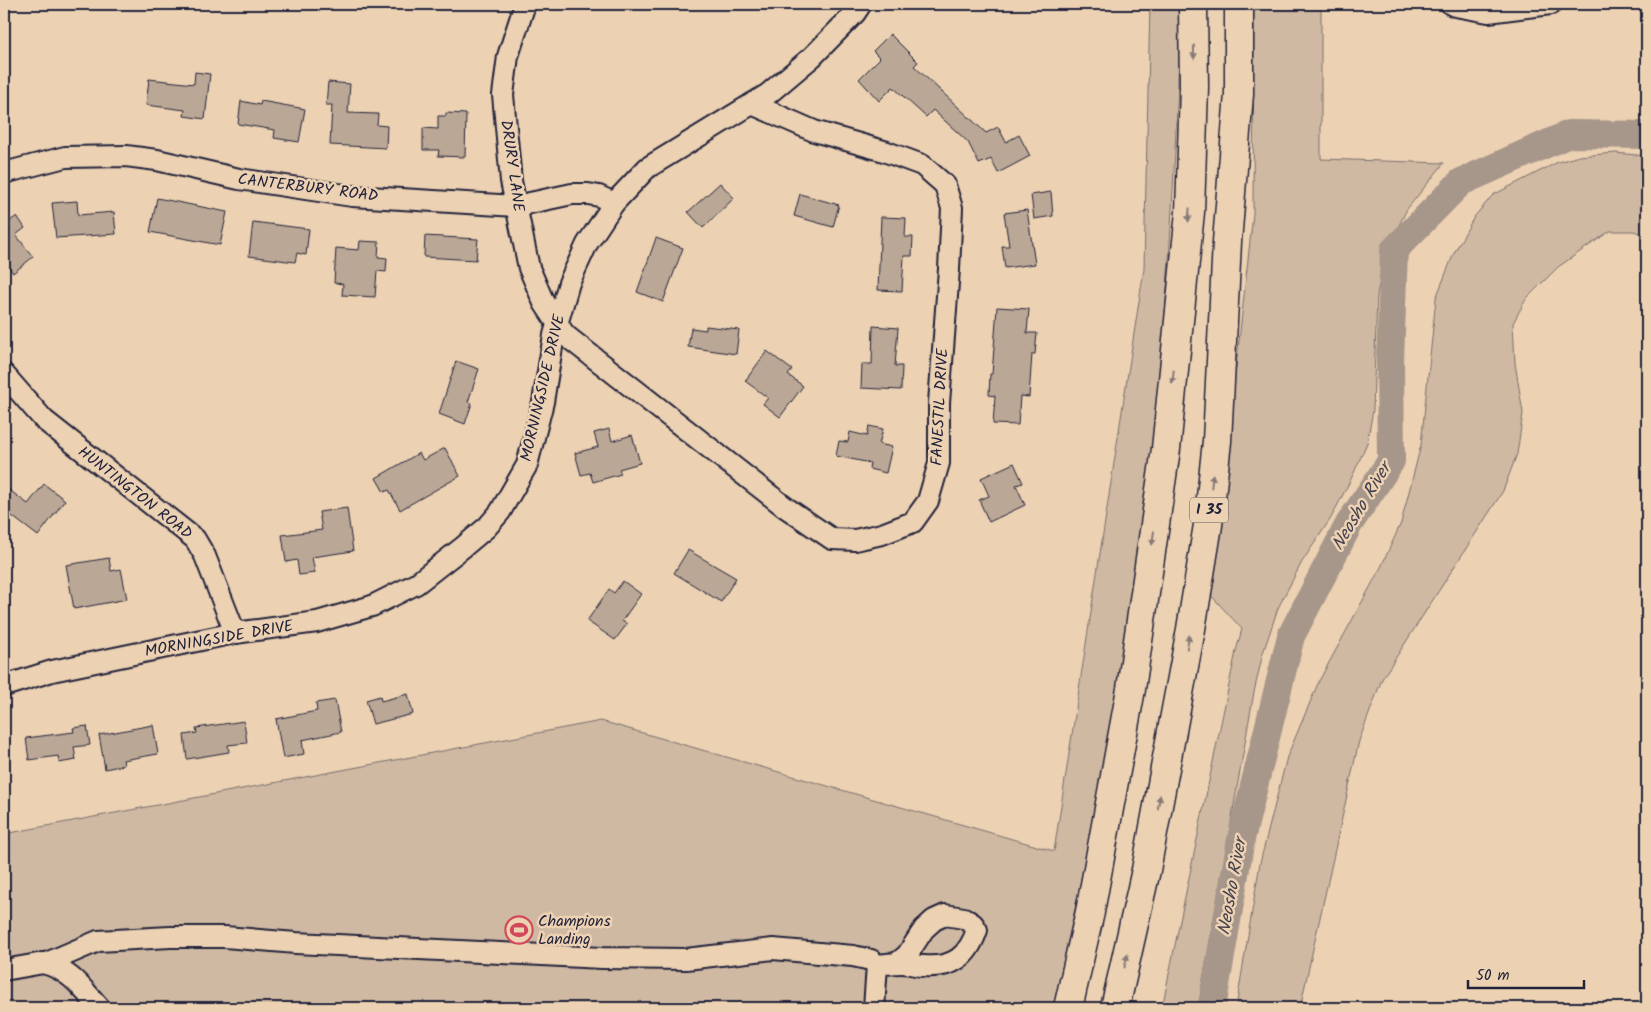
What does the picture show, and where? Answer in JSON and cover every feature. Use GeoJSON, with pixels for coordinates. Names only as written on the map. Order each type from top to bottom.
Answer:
{"type":"FeatureCollection","features":[{"type":"Feature","properties":{"kind":"highway"},"geometry":{"type":"LineString","coordinates":[[1068,1008],[1090,912],[1131,689],[1166,449],[1190,212],[1194,87],[1193,4]]}},
{"type":"Feature","properties":{"kind":"highway","name":"I 35"},"geometry":{"type":"LineString","coordinates":[[1115,1008],[1146,870],[1191,629],[1208,524],[1217,441],[1227,242],[1239,94],[1239,4]]}},
{"type":"Feature","properties":{"kind":"street","name":"DRURY LANE"},"geometry":{"type":"LineString","coordinates":[[525,4],[508,56],[502,95],[511,181],[529,268],[544,304],[557,324]]}},
{"type":"Feature","properties":{"kind":"street","name":"MORNINGSIDE DRIVE"},"geometry":{"type":"LineString","coordinates":[[4,686],[52,671],[235,633],[317,622],[372,606],[416,584],[487,527],[500,512],[527,465],[543,402],[557,324],[569,283],[587,244],[614,202],[647,168],[768,94],[812,56],[855,13],[861,4]]}},
{"type":"Feature","properties":{"kind":"street"},"geometry":{"type":"LineString","coordinates":[[1451,4],[1488,12],[1544,4]]}},
{"type":"Feature","properties":{"kind":"street","name":"FANESTIL DRIVE"},"geometry":{"type":"LineString","coordinates":[[557,324],[565,335],[784,507],[832,539],[855,540],[882,534],[913,522],[928,501],[939,463],[939,403],[952,208],[945,185],[922,165],[884,151],[814,131],[752,104]]}},
{"type":"Feature","properties":{"kind":"street","name":"CANTERBURY ROAD"},"geometry":{"type":"LineString","coordinates":[[4,173],[65,157],[126,156],[157,160],[239,180],[352,196],[516,206],[572,194],[600,196],[614,202]]}},
{"type":"Feature","properties":{"kind":"street","name":"HUNTINGTON ROAD"},"geometry":{"type":"LineString","coordinates":[[4,374],[44,420],[195,539],[205,556],[235,633]]}},
{"type":"Feature","properties":{"kind":"street"},"geometry":{"type":"LineString","coordinates":[[4,970],[43,963],[98,941],[170,937],[225,938],[602,958],[686,959],[773,950],[853,956],[887,964],[874,1008]]}},
{"type":"Feature","properties":{"kind":"street"},"geometry":{"type":"LineString","coordinates":[[43,963],[57,967],[74,979],[100,1008]]}},
{"type":"Feature","properties":{"kind":"shaded area","name":"Champions Landing"},"geometry":{"type":"Polygon","coordinates":[[[1150,4],[1181,4],[1172,202],[1162,351],[1142,522],[1112,724],[1053,1008],[4,1008],[4,834],[601,721],[1054,851],[1144,269],[1150,4]]]}},
{"type":"Feature","properties":{"kind":"shaded area"},"geometry":{"type":"Polygon","coordinates":[[[1254,4],[1321,4],[1321,159],[1444,163],[1407,209],[1385,254],[1377,295],[1373,410],[1367,443],[1331,518],[1302,562],[1278,608],[1263,653],[1254,692],[1198,1008],[1162,1008],[1242,629],[1207,591],[1221,504],[1253,214],[1254,4]]]}},
{"type":"Feature","properties":{"kind":"shaded area"},"geometry":{"type":"Polygon","coordinates":[[[1616,153],[1647,156],[1647,236],[1634,231],[1610,231],[1558,267],[1526,299],[1513,323],[1515,363],[1523,413],[1517,454],[1503,491],[1382,679],[1359,741],[1300,1008],[1236,1008],[1260,863],[1287,757],[1319,681],[1381,567],[1401,523],[1421,445],[1436,298],[1454,253],[1474,217],[1493,195],[1558,162],[1579,156],[1616,153]]]}},
{"type":"Feature","properties":{"kind":"building"},"geometry":{"type":"Polygon","coordinates":[[[890,34],[918,62],[914,66],[986,133],[998,127],[1006,142],[1019,135],[1030,156],[998,173],[991,159],[979,164],[968,142],[933,110],[926,117],[893,87],[879,101],[859,79],[880,58],[873,51],[890,34]]]}},
{"type":"Feature","properties":{"kind":"building"},"geometry":{"type":"Polygon","coordinates":[[[195,72],[210,74],[205,119],[184,116],[185,110],[146,105],[149,79],[194,84],[195,72]]]}},
{"type":"Feature","properties":{"kind":"building"},"geometry":{"type":"Polygon","coordinates":[[[328,82],[350,84],[348,113],[378,114],[377,125],[387,126],[386,148],[330,145],[332,105],[326,105],[328,82]]]}},
{"type":"Feature","properties":{"kind":"building"},"geometry":{"type":"Polygon","coordinates":[[[241,101],[260,105],[261,101],[305,109],[299,142],[274,138],[275,130],[238,124],[241,101]]]}},
{"type":"Feature","properties":{"kind":"building"},"geometry":{"type":"Polygon","coordinates":[[[446,113],[466,114],[465,157],[438,156],[439,150],[423,150],[423,128],[438,129],[438,116],[446,116],[446,113]]]}},
{"type":"Feature","properties":{"kind":"building"},"geometry":{"type":"Polygon","coordinates":[[[720,183],[734,198],[703,228],[688,212],[720,183]]]}},
{"type":"Feature","properties":{"kind":"building"},"geometry":{"type":"Polygon","coordinates":[[[1051,192],[1053,216],[1034,219],[1031,195],[1051,192]]]}},
{"type":"Feature","properties":{"kind":"building"},"geometry":{"type":"Polygon","coordinates":[[[800,194],[839,205],[833,227],[794,216],[800,194]]]}},
{"type":"Feature","properties":{"kind":"building"},"geometry":{"type":"Polygon","coordinates":[[[157,198],[227,212],[220,245],[150,232],[157,198]]]}},
{"type":"Feature","properties":{"kind":"building"},"geometry":{"type":"Polygon","coordinates":[[[77,201],[78,215],[114,212],[116,234],[56,238],[52,203],[77,201]]]}},
{"type":"Feature","properties":{"kind":"building"},"geometry":{"type":"Polygon","coordinates":[[[1027,210],[1035,264],[1005,268],[1002,246],[1009,246],[1004,213],[1027,210]]]}},
{"type":"Feature","properties":{"kind":"building"},"geometry":{"type":"Polygon","coordinates":[[[17,216],[25,228],[16,235],[33,257],[13,273],[4,260],[4,219],[7,223],[17,216]]]}},
{"type":"Feature","properties":{"kind":"building"},"geometry":{"type":"Polygon","coordinates":[[[881,217],[906,218],[905,237],[913,237],[912,256],[904,256],[902,291],[878,290],[881,217]]]}},
{"type":"Feature","properties":{"kind":"building"},"geometry":{"type":"Polygon","coordinates":[[[253,222],[309,229],[306,255],[297,253],[295,262],[249,256],[253,222]]]}},
{"type":"Feature","properties":{"kind":"building"},"geometry":{"type":"Polygon","coordinates":[[[425,236],[478,239],[476,260],[424,257],[425,236]]]}},
{"type":"Feature","properties":{"kind":"building"},"geometry":{"type":"Polygon","coordinates":[[[656,238],[683,248],[663,302],[637,292],[656,238]]]}},
{"type":"Feature","properties":{"kind":"building"},"geometry":{"type":"Polygon","coordinates":[[[360,241],[379,242],[378,257],[387,258],[386,272],[377,271],[375,297],[342,295],[343,284],[334,283],[336,248],[359,250],[360,241]]]}},
{"type":"Feature","properties":{"kind":"building"},"geometry":{"type":"Polygon","coordinates":[[[997,307],[1029,309],[1027,333],[1037,333],[1035,354],[1032,354],[1029,397],[1020,396],[1018,425],[993,424],[995,396],[989,395],[997,307]]]}},
{"type":"Feature","properties":{"kind":"building"},"geometry":{"type":"Polygon","coordinates":[[[706,326],[739,330],[736,354],[688,347],[691,328],[706,330],[706,326]]]}},
{"type":"Feature","properties":{"kind":"building"},"geometry":{"type":"Polygon","coordinates":[[[873,326],[898,328],[895,366],[902,366],[901,390],[861,388],[862,364],[872,364],[873,326]]]}},
{"type":"Feature","properties":{"kind":"building"},"geometry":{"type":"Polygon","coordinates":[[[767,351],[792,370],[788,375],[803,386],[780,417],[763,404],[768,398],[745,381],[767,351]]]}},
{"type":"Feature","properties":{"kind":"building"},"geometry":{"type":"Polygon","coordinates":[[[456,361],[479,369],[468,402],[472,403],[465,424],[439,414],[456,361]]]}},
{"type":"Feature","properties":{"kind":"building"},"geometry":{"type":"Polygon","coordinates":[[[869,426],[883,429],[879,444],[892,447],[886,473],[869,469],[870,463],[836,456],[839,441],[848,442],[850,432],[867,436],[869,426]]]}},
{"type":"Feature","properties":{"kind":"building"},"geometry":{"type":"Polygon","coordinates":[[[609,429],[612,441],[632,435],[640,463],[619,469],[621,474],[593,482],[590,473],[581,475],[575,453],[598,447],[594,433],[609,429]]]}},
{"type":"Feature","properties":{"kind":"building"},"geometry":{"type":"Polygon","coordinates":[[[445,448],[460,476],[400,510],[389,490],[384,492],[376,478],[419,453],[423,460],[445,448]]]}},
{"type":"Feature","properties":{"kind":"building"},"geometry":{"type":"Polygon","coordinates":[[[1014,463],[1023,483],[1016,485],[1025,505],[989,522],[979,500],[989,496],[981,478],[1014,463]]]}},
{"type":"Feature","properties":{"kind":"building"},"geometry":{"type":"Polygon","coordinates":[[[44,484],[65,500],[38,536],[4,510],[4,486],[28,504],[44,484]]]}},
{"type":"Feature","properties":{"kind":"building"},"geometry":{"type":"Polygon","coordinates":[[[347,508],[353,551],[312,557],[315,573],[299,575],[297,560],[286,562],[282,535],[322,530],[319,512],[347,508]]]}},
{"type":"Feature","properties":{"kind":"building"},"geometry":{"type":"Polygon","coordinates":[[[688,550],[736,578],[721,602],[674,573],[688,550]]]}},
{"type":"Feature","properties":{"kind":"building"},"geometry":{"type":"Polygon","coordinates":[[[109,558],[111,571],[121,569],[127,599],[74,609],[66,565],[109,558]]]}},
{"type":"Feature","properties":{"kind":"building"},"geometry":{"type":"Polygon","coordinates":[[[623,581],[641,594],[622,621],[627,624],[615,640],[587,621],[609,589],[614,593],[623,581]]]}},
{"type":"Feature","properties":{"kind":"building"},"geometry":{"type":"Polygon","coordinates":[[[408,694],[413,714],[373,724],[366,700],[380,696],[381,701],[408,694]]]}},
{"type":"Feature","properties":{"kind":"building"},"geometry":{"type":"Polygon","coordinates":[[[335,700],[341,732],[302,740],[304,754],[283,758],[276,719],[317,711],[316,703],[335,700]]]}},
{"type":"Feature","properties":{"kind":"building"},"geometry":{"type":"Polygon","coordinates":[[[244,721],[247,743],[228,745],[229,752],[187,759],[184,735],[197,733],[196,728],[244,721]]]}},
{"type":"Feature","properties":{"kind":"building"},"geometry":{"type":"Polygon","coordinates":[[[153,725],[158,754],[123,760],[124,765],[105,769],[99,735],[153,725]]]}},
{"type":"Feature","properties":{"kind":"building"},"geometry":{"type":"Polygon","coordinates":[[[87,726],[90,745],[74,747],[76,760],[59,763],[58,756],[29,760],[26,738],[74,732],[73,728],[87,726]]]}},
{"type":"Feature","properties":{"kind":"waterway","name":"Neosho River"},"geometry":{"type":"LineString","coordinates":[[1212,1008],[1241,839],[1291,636],[1349,524],[1391,461],[1390,361],[1394,250],[1461,182],[1569,134],[1647,135]]}},
{"type":"Feature","properties":{"kind":"place","name":"Champions Landing"},"geometry":{"type":"Point","coordinates":[519,930]}}]}
